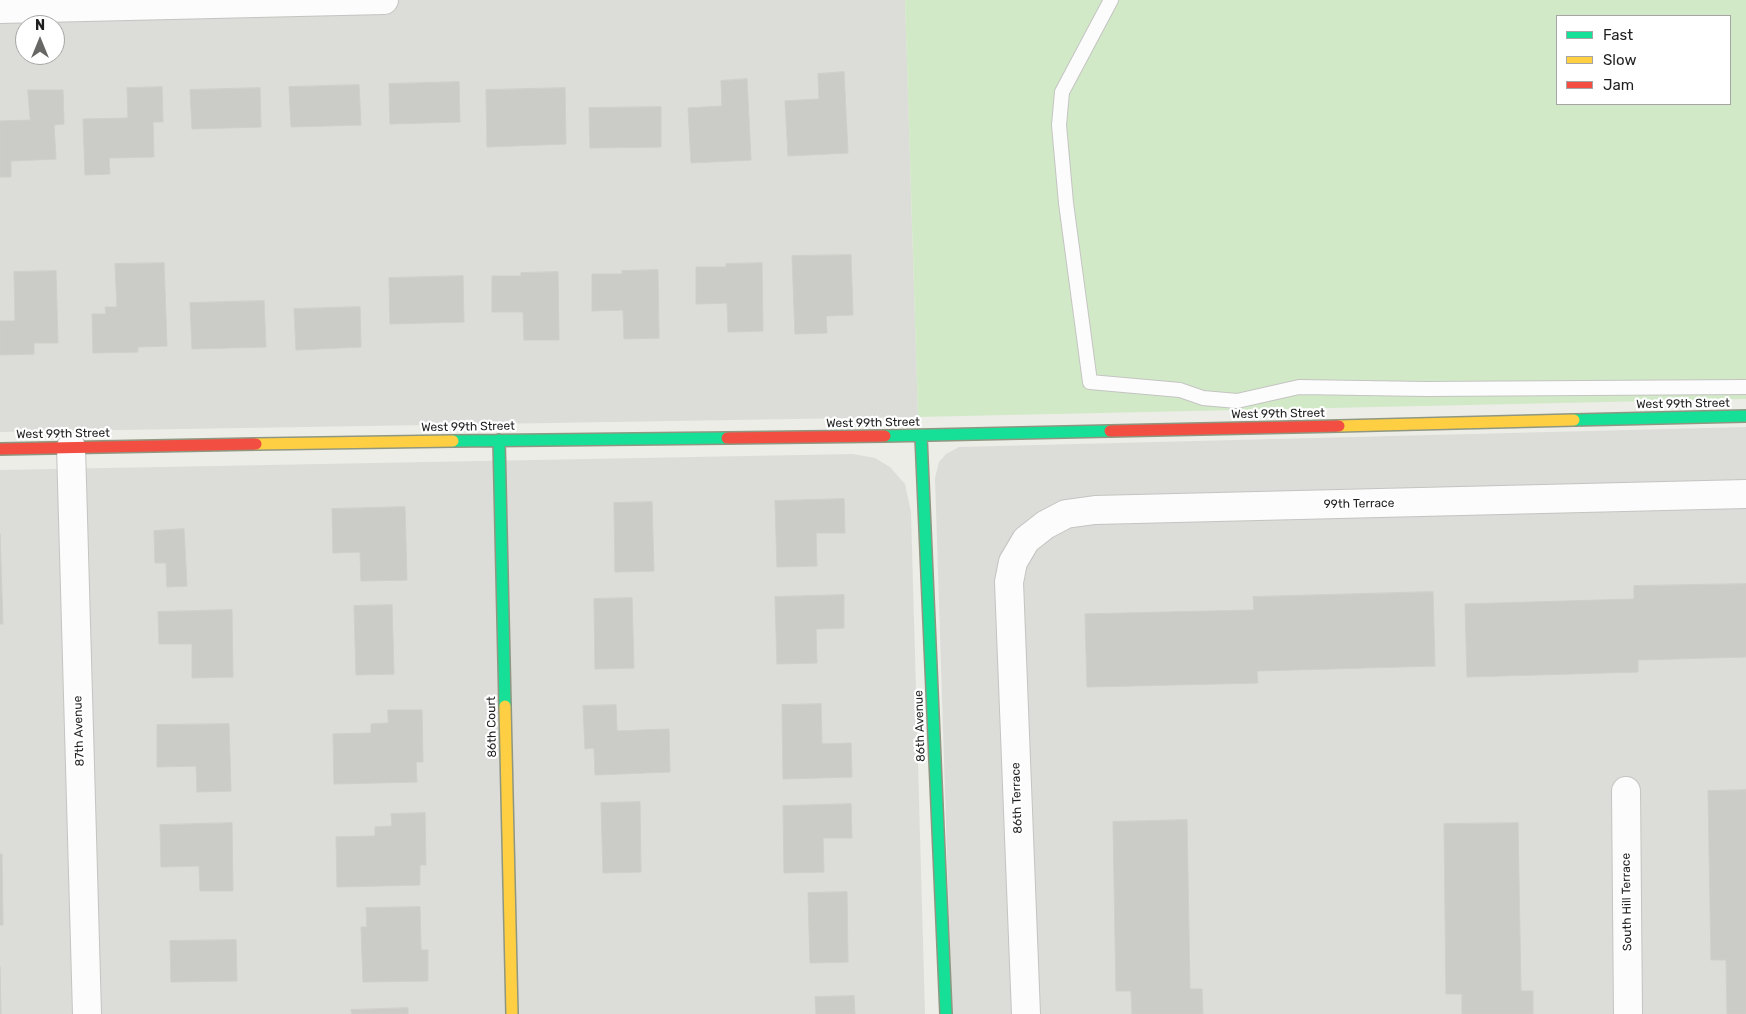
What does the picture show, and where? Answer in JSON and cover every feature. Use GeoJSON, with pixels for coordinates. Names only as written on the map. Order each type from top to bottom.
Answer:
{"type":"FeatureCollection","features":[{"type":"Feature","properties":{"kind":"street"},"geometry":{"type":"LineString","coordinates":[[0,10],[384,0]]}},
{"type":"Feature","properties":{"kind":"street","name":"West 99th Street"},"geometry":{"type":"LineString","coordinates":[[0,449],[499,440],[921,436],[1746,416]]}},
{"type":"Feature","properties":{"kind":"street","name":"86th Avenue"},"geometry":{"type":"LineString","coordinates":[[921,436],[946,1014]]}},
{"type":"Feature","properties":{"kind":"street","name":"86th Court"},"geometry":{"type":"LineString","coordinates":[[499,440],[512,1014]]}},
{"type":"Feature","properties":{"kind":"street","name":"87th Avenue"},"geometry":{"type":"LineString","coordinates":[[71,447],[88,1014]]}},
{"type":"Feature","properties":{"kind":"street","name":"99th Terrace"},"geometry":{"type":"LineString","coordinates":[[1009,582],[1013,562],[1026,540],[1045,525],[1066,514],[1095,510],[1746,494]]}},
{"type":"Feature","properties":{"kind":"street","name":"86th Terrace"},"geometry":{"type":"LineString","coordinates":[[1009,582],[1026,1014]]}},
{"type":"Feature","properties":{"kind":"street","name":"South Hill Terrace"},"geometry":{"type":"LineString","coordinates":[[1626,791],[1628,1014]]}},
{"type":"Feature","properties":{"kind":"lane"},"geometry":{"type":"LineString","coordinates":[[1111,0],[1062,92],[1060,125],[1066,204],[1090,382],[1180,390],[1203,398],[1237,401],[1299,387],[1426,389],[1746,388]]}},
{"type":"Feature","properties":{"kind":"shaded area"},"geometry":{"type":"Polygon","coordinates":[[[0,0],[905,0],[918,417],[0,432],[0,0]]]}},
{"type":"Feature","properties":{"kind":"shaded area"},"geometry":{"type":"Polygon","coordinates":[[[1746,427],[1746,1014],[952,1014],[935,478],[939,462],[946,454],[959,447],[1746,427]]]}},
{"type":"Feature","properties":{"kind":"shaded area"},"geometry":{"type":"Polygon","coordinates":[[[853,454],[875,458],[890,467],[905,484],[911,512],[925,1014],[0,1014],[0,470],[853,454]]]}},
{"type":"Feature","properties":{"kind":"green space"},"geometry":{"type":"Polygon","coordinates":[[[905,0],[1746,0],[1746,399],[918,417],[905,0]]]}},
{"type":"Feature","properties":{"kind":"building"},"geometry":{"type":"Polygon","coordinates":[[[844,72],[848,153],[788,156],[785,101],[819,99],[818,74],[844,72]]]}},
{"type":"Feature","properties":{"kind":"building"},"geometry":{"type":"Polygon","coordinates":[[[747,79],[751,160],[691,163],[688,108],[722,106],[721,81],[747,79]]]}},
{"type":"Feature","properties":{"kind":"building"},"geometry":{"type":"Polygon","coordinates":[[[459,82],[460,122],[390,124],[389,84],[459,82]]]}},
{"type":"Feature","properties":{"kind":"building"},"geometry":{"type":"Polygon","coordinates":[[[359,85],[361,125],[291,127],[289,87],[359,85]]]}},
{"type":"Feature","properties":{"kind":"building"},"geometry":{"type":"Polygon","coordinates":[[[162,87],[163,122],[153,122],[154,157],[109,158],[110,174],[85,175],[83,119],[128,118],[127,88],[162,87]]]}},
{"type":"Feature","properties":{"kind":"building"},"geometry":{"type":"Polygon","coordinates":[[[260,88],[261,127],[192,129],[190,90],[260,88]]]}},
{"type":"Feature","properties":{"kind":"building"},"geometry":{"type":"Polygon","coordinates":[[[565,88],[566,144],[487,147],[486,90],[565,88]]]}},
{"type":"Feature","properties":{"kind":"building"},"geometry":{"type":"Polygon","coordinates":[[[28,90],[63,90],[64,124],[54,125],[56,159],[11,161],[11,177],[0,177],[0,121],[30,120],[28,90]]]}},
{"type":"Feature","properties":{"kind":"building"},"geometry":{"type":"Polygon","coordinates":[[[661,107],[661,147],[590,148],[589,108],[661,107]]]}},
{"type":"Feature","properties":{"kind":"building"},"geometry":{"type":"Polygon","coordinates":[[[851,255],[853,315],[826,316],[827,333],[795,334],[792,256],[851,255]]]}},
{"type":"Feature","properties":{"kind":"building"},"geometry":{"type":"Polygon","coordinates":[[[164,263],[167,346],[138,347],[138,352],[93,353],[92,314],[106,314],[105,307],[117,307],[115,264],[164,263]]]}},
{"type":"Feature","properties":{"kind":"building"},"geometry":{"type":"Polygon","coordinates":[[[762,263],[763,331],[728,332],[727,303],[696,304],[696,267],[726,267],[726,264],[762,263]]]}},
{"type":"Feature","properties":{"kind":"building"},"geometry":{"type":"Polygon","coordinates":[[[658,270],[659,338],[624,339],[623,310],[592,311],[592,274],[622,274],[622,271],[658,270]]]}},
{"type":"Feature","properties":{"kind":"building"},"geometry":{"type":"Polygon","coordinates":[[[56,271],[58,343],[34,343],[34,354],[0,355],[0,321],[15,321],[14,272],[56,271]]]}},
{"type":"Feature","properties":{"kind":"building"},"geometry":{"type":"Polygon","coordinates":[[[558,272],[559,340],[524,340],[523,312],[492,312],[492,276],[521,276],[521,273],[558,272]]]}},
{"type":"Feature","properties":{"kind":"building"},"geometry":{"type":"Polygon","coordinates":[[[463,276],[464,322],[390,324],[389,278],[463,276]]]}},
{"type":"Feature","properties":{"kind":"building"},"geometry":{"type":"Polygon","coordinates":[[[264,301],[266,347],[192,349],[190,303],[264,301]]]}},
{"type":"Feature","properties":{"kind":"building"},"geometry":{"type":"Polygon","coordinates":[[[360,307],[361,347],[296,350],[294,309],[360,307]]]}},
{"type":"Feature","properties":{"kind":"building"},"geometry":{"type":"Polygon","coordinates":[[[844,499],[845,533],[816,533],[817,566],[777,567],[775,501],[844,499]]]}},
{"type":"Feature","properties":{"kind":"building"},"geometry":{"type":"Polygon","coordinates":[[[652,502],[654,571],[615,572],[614,503],[652,502]]]}},
{"type":"Feature","properties":{"kind":"building"},"geometry":{"type":"Polygon","coordinates":[[[405,507],[407,580],[361,581],[360,552],[333,553],[332,509],[405,507]]]}},
{"type":"Feature","properties":{"kind":"building"},"geometry":{"type":"Polygon","coordinates":[[[184,529],[187,586],[167,587],[166,563],[155,563],[154,531],[184,529]]]}},
{"type":"Feature","properties":{"kind":"building"},"geometry":{"type":"Polygon","coordinates":[[[0,534],[3,624],[0,624],[0,534]]]}},
{"type":"Feature","properties":{"kind":"building"},"geometry":{"type":"Polygon","coordinates":[[[1746,584],[1746,657],[1638,660],[1638,672],[1467,677],[1465,604],[1634,599],[1634,586],[1746,584]]]}},
{"type":"Feature","properties":{"kind":"building"},"geometry":{"type":"Polygon","coordinates":[[[1433,592],[1435,666],[1257,671],[1258,683],[1087,687],[1085,614],[1254,610],[1253,597],[1433,592]]]}},
{"type":"Feature","properties":{"kind":"building"},"geometry":{"type":"Polygon","coordinates":[[[844,595],[844,628],[816,629],[817,663],[777,664],[775,597],[844,595]]]}},
{"type":"Feature","properties":{"kind":"building"},"geometry":{"type":"Polygon","coordinates":[[[632,598],[634,668],[595,669],[594,599],[632,598]]]}},
{"type":"Feature","properties":{"kind":"building"},"geometry":{"type":"Polygon","coordinates":[[[392,605],[394,674],[356,675],[354,606],[392,605]]]}},
{"type":"Feature","properties":{"kind":"building"},"geometry":{"type":"Polygon","coordinates":[[[232,610],[233,677],[192,678],[192,644],[159,644],[158,612],[232,610]]]}},
{"type":"Feature","properties":{"kind":"building"},"geometry":{"type":"Polygon","coordinates":[[[821,704],[822,744],[851,743],[852,777],[783,779],[782,705],[821,704]]]}},
{"type":"Feature","properties":{"kind":"building"},"geometry":{"type":"Polygon","coordinates":[[[616,705],[617,731],[669,729],[670,772],[595,775],[594,748],[585,749],[583,706],[616,705]]]}},
{"type":"Feature","properties":{"kind":"building"},"geometry":{"type":"Polygon","coordinates":[[[388,710],[422,710],[423,762],[416,762],[417,782],[334,784],[333,734],[371,733],[371,724],[388,723],[388,710]]]}},
{"type":"Feature","properties":{"kind":"building"},"geometry":{"type":"Polygon","coordinates":[[[229,724],[231,791],[197,792],[196,766],[157,767],[157,725],[229,724]]]}},
{"type":"Feature","properties":{"kind":"building"},"geometry":{"type":"Polygon","coordinates":[[[1746,790],[1746,1014],[1727,1014],[1726,960],[1711,960],[1708,791],[1746,790]]]}},
{"type":"Feature","properties":{"kind":"building"},"geometry":{"type":"Polygon","coordinates":[[[640,802],[641,872],[603,873],[601,803],[640,802]]]}},
{"type":"Feature","properties":{"kind":"building"},"geometry":{"type":"Polygon","coordinates":[[[851,804],[852,838],[823,838],[824,872],[784,873],[783,806],[851,804]]]}},
{"type":"Feature","properties":{"kind":"building"},"geometry":{"type":"Polygon","coordinates":[[[425,813],[426,865],[420,865],[420,885],[337,887],[336,837],[375,836],[375,827],[392,826],[391,814],[425,813]]]}},
{"type":"Feature","properties":{"kind":"building"},"geometry":{"type":"Polygon","coordinates":[[[1187,820],[1190,989],[1202,989],[1203,1014],[1132,1014],[1131,991],[1116,991],[1113,822],[1187,820]]]}},
{"type":"Feature","properties":{"kind":"building"},"geometry":{"type":"Polygon","coordinates":[[[232,823],[233,891],[200,891],[199,866],[161,867],[160,825],[232,823]]]}},
{"type":"Feature","properties":{"kind":"building"},"geometry":{"type":"Polygon","coordinates":[[[1518,823],[1521,991],[1533,991],[1533,1014],[1462,1014],[1462,994],[1446,994],[1444,824],[1518,823]]]}},
{"type":"Feature","properties":{"kind":"building"},"geometry":{"type":"Polygon","coordinates":[[[0,854],[2,854],[3,925],[0,925],[0,854]]]}},
{"type":"Feature","properties":{"kind":"building"},"geometry":{"type":"Polygon","coordinates":[[[847,892],[848,962],[810,963],[808,893],[847,892]]]}},
{"type":"Feature","properties":{"kind":"building"},"geometry":{"type":"Polygon","coordinates":[[[420,907],[421,950],[428,950],[428,981],[363,982],[361,927],[367,927],[366,908],[420,907]]]}},
{"type":"Feature","properties":{"kind":"building"},"geometry":{"type":"Polygon","coordinates":[[[236,940],[237,981],[171,982],[170,941],[236,940]]]}},
{"type":"Feature","properties":{"kind":"building"},"geometry":{"type":"Polygon","coordinates":[[[0,967],[1,1014],[0,1014],[0,967]]]}},
{"type":"Feature","properties":{"kind":"building"},"geometry":{"type":"Polygon","coordinates":[[[854,996],[855,1014],[816,1014],[815,997],[854,996]]]}},
{"type":"Feature","properties":{"kind":"building"},"geometry":{"type":"Polygon","coordinates":[[[408,1008],[408,1014],[352,1014],[351,1010],[408,1008]]]}},
{"type":"Feature","properties":{"kind":"traffic: fast"},"geometry":{"type":"LineString","coordinates":[[1574,420],[1746,416]]}},
{"type":"Feature","properties":{"kind":"traffic: fast"},"geometry":{"type":"LineString","coordinates":[[885,436],[1110,431]]}},
{"type":"Feature","properties":{"kind":"traffic: fast"},"geometry":{"type":"LineString","coordinates":[[921,436],[946,1014]]}},
{"type":"Feature","properties":{"kind":"traffic: fast"},"geometry":{"type":"LineString","coordinates":[[453,441],[727,438]]}},
{"type":"Feature","properties":{"kind":"traffic: fast"},"geometry":{"type":"LineString","coordinates":[[499,440],[505,706]]}},
{"type":"Feature","properties":{"kind":"traffic: slow"},"geometry":{"type":"LineString","coordinates":[[1339,426],[1574,420]]}},
{"type":"Feature","properties":{"kind":"traffic: slow"},"geometry":{"type":"LineString","coordinates":[[256,444],[453,441]]}},
{"type":"Feature","properties":{"kind":"traffic: slow"},"geometry":{"type":"LineString","coordinates":[[505,706],[512,1014]]}},
{"type":"Feature","properties":{"kind":"traffic: jam"},"geometry":{"type":"LineString","coordinates":[[1110,431],[1339,426]]}},
{"type":"Feature","properties":{"kind":"traffic: jam"},"geometry":{"type":"LineString","coordinates":[[727,438],[885,436]]}},
{"type":"Feature","properties":{"kind":"traffic: jam"},"geometry":{"type":"LineString","coordinates":[[0,449],[256,444]]}}]}
